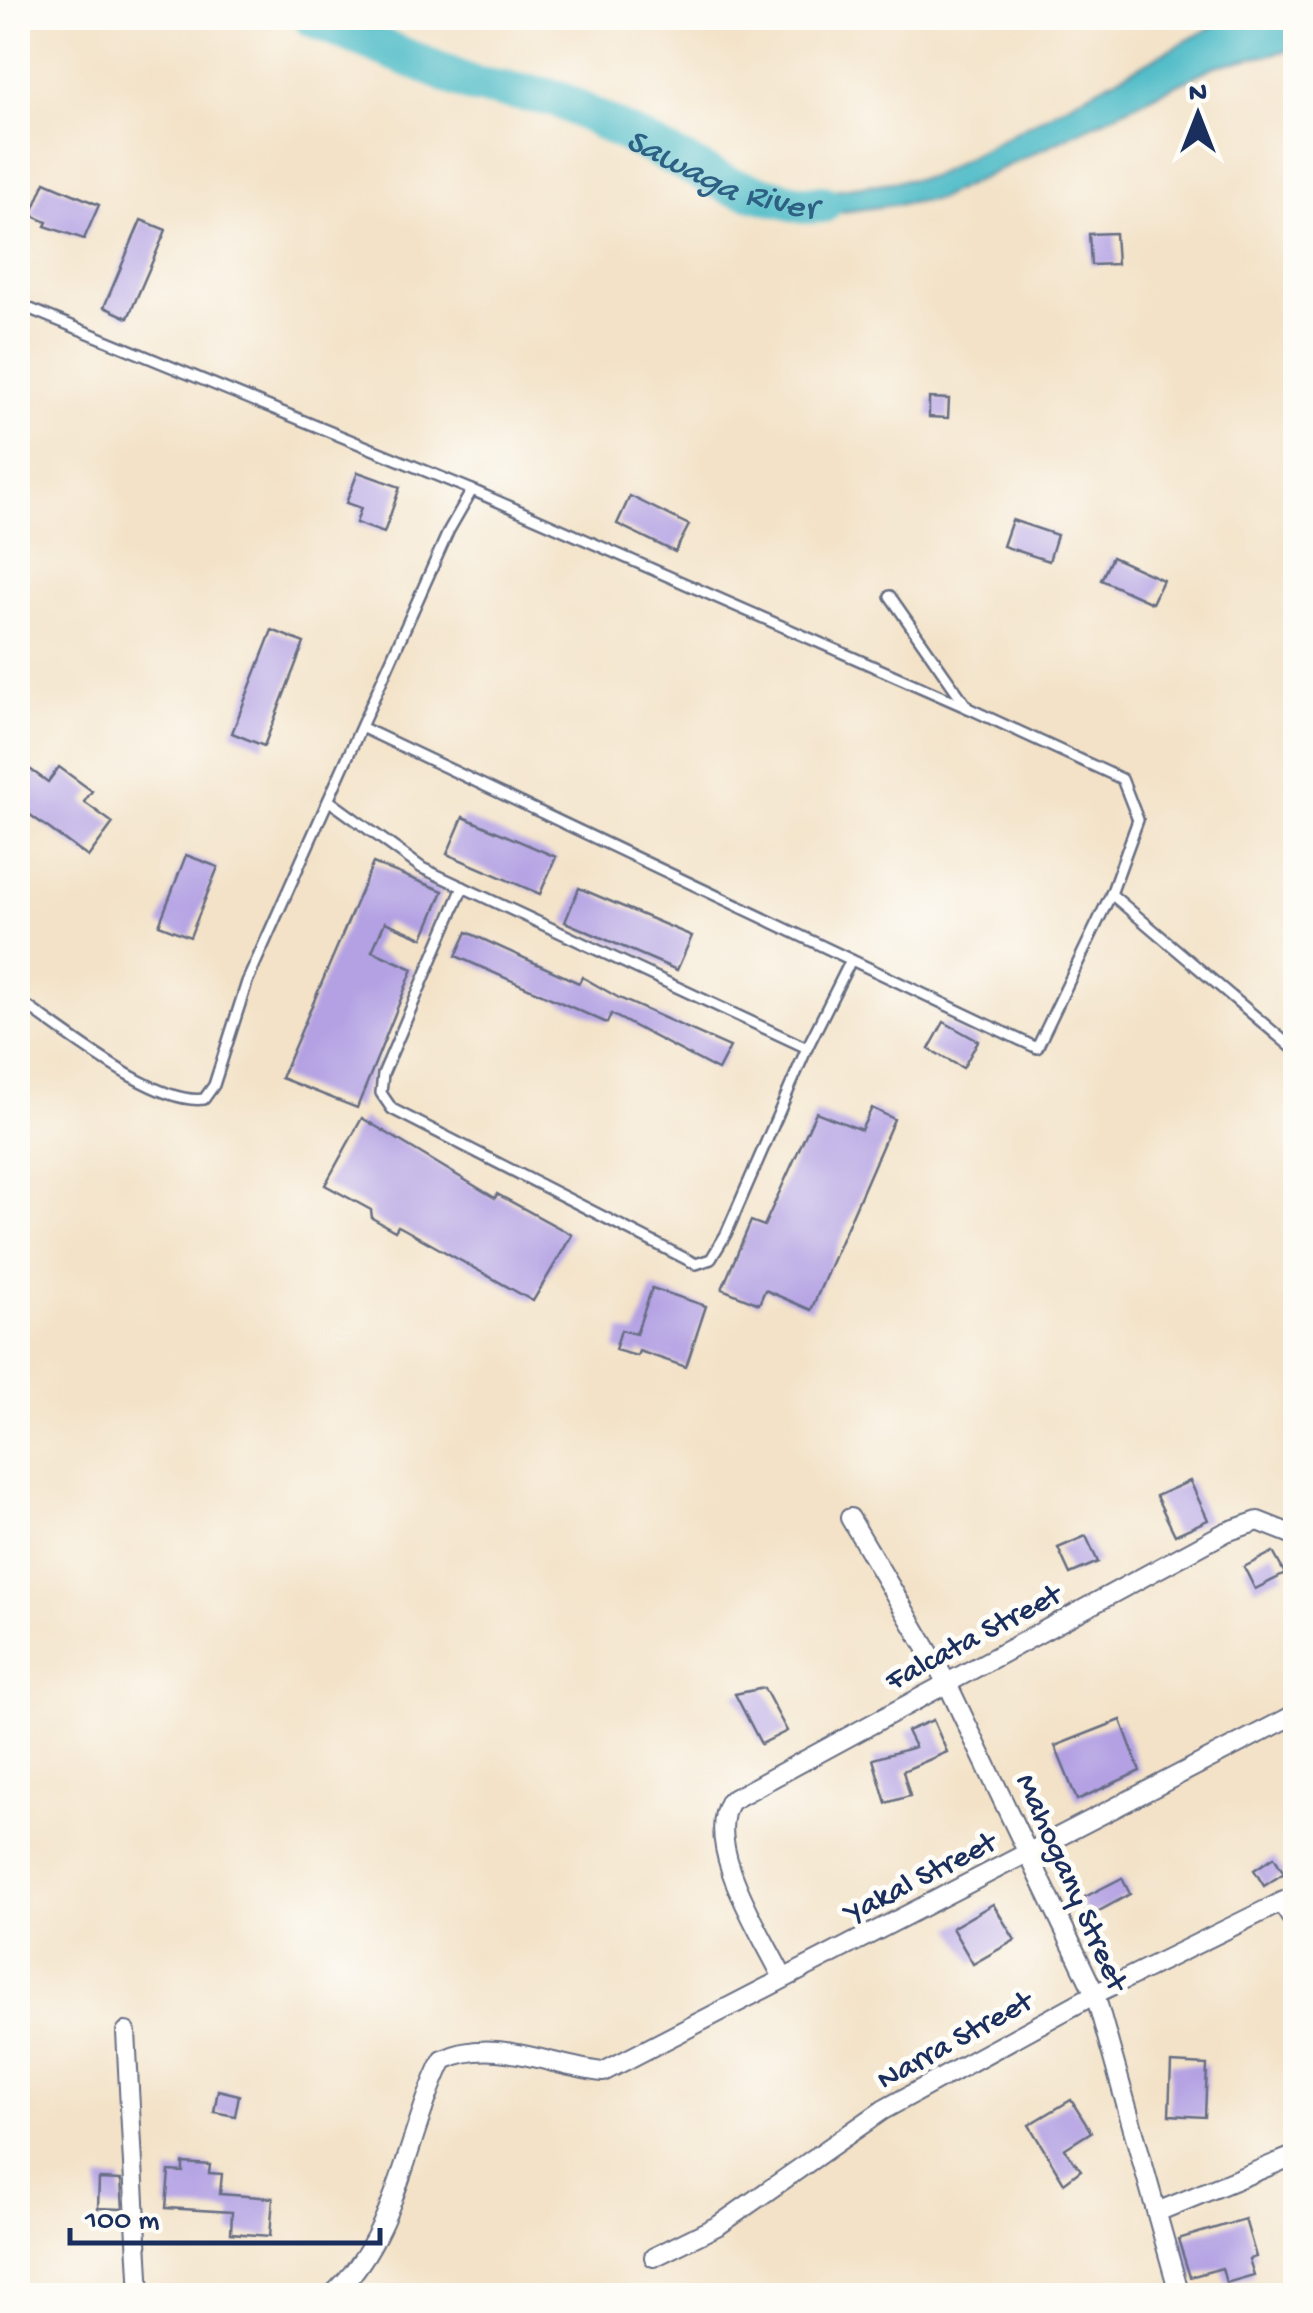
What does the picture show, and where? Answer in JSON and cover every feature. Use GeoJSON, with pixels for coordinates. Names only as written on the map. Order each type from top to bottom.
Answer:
{"type":"FeatureCollection","features":[{"type":"Feature","properties":{"kind":"street","name":"Mahogany Street"},"geometry":{"type":"LineString","coordinates":[[850,1518],[947,1683],[1031,1852],[1095,1994],[1180,2296]]}},
{"type":"Feature","properties":{"kind":"street","name":"Falcata Street"},"geometry":{"type":"LineString","coordinates":[[783,1978],[728,1864],[720,1829],[722,1814],[730,1801],[1226,1532],[1258,1521],[1296,1536]]}},
{"type":"Feature","properties":{"kind":"street","name":"Yakal Street"},"geometry":{"type":"LineString","coordinates":[[331,2296],[346,2282],[394,2192],[443,2060],[462,2050],[487,2049],[604,2072],[1296,1714]]}},
{"type":"Feature","properties":{"kind":"street","name":"Narra Street"},"geometry":{"type":"LineString","coordinates":[[654,2257],[719,2224],[883,2110],[1095,1994],[1288,1898]]}},
{"type":"Feature","properties":{"kind":"street"},"geometry":{"type":"LineString","coordinates":[[1288,1898],[1296,1925]]}},
{"type":"Feature","properties":{"kind":"street"},"geometry":{"type":"LineString","coordinates":[[126,2032],[140,2296]]}},
{"type":"Feature","properties":{"kind":"street"},"geometry":{"type":"LineString","coordinates":[[1158,2212],[1296,2154]]}},
{"type":"Feature","properties":{"kind":"lane"},"geometry":{"type":"LineString","coordinates":[[18,304],[472,490],[968,708],[1122,779],[1138,820],[1111,894],[1037,1048],[363,728]]}},
{"type":"Feature","properties":{"kind":"lane"},"geometry":{"type":"LineString","coordinates":[[18,1000],[156,1090],[185,1102],[204,1099],[214,1085],[247,982],[331,802],[449,530],[472,490]]}},
{"type":"Feature","properties":{"kind":"lane"},"geometry":{"type":"LineString","coordinates":[[890,596],[968,708]]}},
{"type":"Feature","properties":{"kind":"lane"},"geometry":{"type":"LineString","coordinates":[[331,802],[422,868],[807,1048]]}},
{"type":"Feature","properties":{"kind":"lane"},"geometry":{"type":"LineString","coordinates":[[463,887],[384,1074],[381,1093],[392,1109],[696,1264],[711,1259],[726,1234],[807,1048],[851,960]]}},
{"type":"Feature","properties":{"kind":"lane"},"geometry":{"type":"LineString","coordinates":[[1111,894],[1296,1051]]}},
{"type":"Feature","properties":{"kind":"water"},"geometry":{"type":"Polygon","coordinates":[[[1229,18],[1295,18],[1295,49],[1215,66],[938,199],[818,215],[772,198],[931,177],[1229,18]]]}},
{"type":"Feature","properties":{"kind":"building"},"geometry":{"type":"Polygon","coordinates":[[[45,182],[99,205],[84,239],[45,226],[47,222],[31,215],[45,182]]]}},
{"type":"Feature","properties":{"kind":"building"},"geometry":{"type":"Polygon","coordinates":[[[141,220],[166,230],[128,318],[104,307],[141,220]]]}},
{"type":"Feature","properties":{"kind":"building"},"geometry":{"type":"Polygon","coordinates":[[[1115,233],[1117,264],[1091,265],[1089,234],[1115,233]]]}},
{"type":"Feature","properties":{"kind":"building"},"geometry":{"type":"Polygon","coordinates":[[[929,398],[949,399],[948,418],[929,417],[929,398]]]}},
{"type":"Feature","properties":{"kind":"building"},"geometry":{"type":"Polygon","coordinates":[[[358,472],[400,487],[384,533],[356,523],[361,508],[346,503],[358,472]]]}},
{"type":"Feature","properties":{"kind":"building"},"geometry":{"type":"Polygon","coordinates":[[[630,496],[689,525],[675,552],[617,524],[630,496]]]}},
{"type":"Feature","properties":{"kind":"building"},"geometry":{"type":"Polygon","coordinates":[[[1012,520],[1057,535],[1049,561],[1003,546],[1012,520]]]}},
{"type":"Feature","properties":{"kind":"building"},"geometry":{"type":"Polygon","coordinates":[[[1112,557],[1163,580],[1152,603],[1101,580],[1112,557]]]}},
{"type":"Feature","properties":{"kind":"building"},"geometry":{"type":"Polygon","coordinates":[[[272,630],[304,643],[264,746],[232,733],[272,630]]]}},
{"type":"Feature","properties":{"kind":"building"},"geometry":{"type":"Polygon","coordinates":[[[24,765],[48,782],[59,767],[92,791],[84,802],[113,823],[88,857],[18,806],[18,774],[24,765]]]}},
{"type":"Feature","properties":{"kind":"building"},"geometry":{"type":"Polygon","coordinates":[[[463,817],[556,857],[540,894],[447,854],[463,817]]]}},
{"type":"Feature","properties":{"kind":"building"},"geometry":{"type":"Polygon","coordinates":[[[186,855],[218,867],[190,937],[159,925],[186,855]]]}},
{"type":"Feature","properties":{"kind":"building"},"geometry":{"type":"Polygon","coordinates":[[[373,863],[443,891],[423,938],[385,922],[372,951],[413,969],[357,1108],[281,1078],[373,863]]]}},
{"type":"Feature","properties":{"kind":"building"},"geometry":{"type":"Polygon","coordinates":[[[579,888],[692,936],[677,970],[565,922],[579,888]]]}},
{"type":"Feature","properties":{"kind":"building"},"geometry":{"type":"Polygon","coordinates":[[[467,932],[579,983],[582,977],[619,998],[730,1047],[718,1070],[611,1014],[607,1023],[456,956],[467,932]]]}},
{"type":"Feature","properties":{"kind":"building"},"geometry":{"type":"Polygon","coordinates":[[[944,1022],[978,1041],[963,1068],[929,1049],[944,1022]]]}},
{"type":"Feature","properties":{"kind":"building"},"geometry":{"type":"Polygon","coordinates":[[[872,1108],[894,1119],[811,1310],[765,1290],[759,1304],[722,1289],[751,1221],[764,1226],[816,1112],[861,1130],[872,1108]]]}},
{"type":"Feature","properties":{"kind":"building"},"geometry":{"type":"Polygon","coordinates":[[[362,1118],[495,1198],[497,1194],[572,1235],[533,1301],[404,1229],[398,1226],[395,1231],[372,1218],[371,1210],[325,1185],[362,1118]]]}},
{"type":"Feature","properties":{"kind":"building"},"geometry":{"type":"Polygon","coordinates":[[[652,1288],[706,1306],[686,1367],[639,1351],[637,1356],[615,1350],[621,1330],[636,1334],[652,1288]]]}},
{"type":"Feature","properties":{"kind":"building"},"geometry":{"type":"Polygon","coordinates":[[[1190,1481],[1208,1520],[1175,1535],[1156,1496],[1190,1481]]]}},
{"type":"Feature","properties":{"kind":"building"},"geometry":{"type":"Polygon","coordinates":[[[1086,1536],[1098,1562],[1070,1574],[1058,1548],[1086,1536]]]}},
{"type":"Feature","properties":{"kind":"building"},"geometry":{"type":"Polygon","coordinates":[[[1273,1552],[1285,1574],[1255,1589],[1244,1567],[1273,1552]]]}},
{"type":"Feature","properties":{"kind":"building"},"geometry":{"type":"Polygon","coordinates":[[[764,1688],[787,1731],[761,1744],[735,1694],[764,1688]]]}},
{"type":"Feature","properties":{"kind":"building"},"geometry":{"type":"Polygon","coordinates":[[[933,1720],[947,1752],[903,1771],[910,1796],[886,1803],[873,1759],[915,1747],[907,1731],[933,1720]]]}},
{"type":"Feature","properties":{"kind":"building"},"geometry":{"type":"Polygon","coordinates":[[[1121,1720],[1140,1771],[1077,1800],[1055,1746],[1121,1720]]]}},
{"type":"Feature","properties":{"kind":"building"},"geometry":{"type":"Polygon","coordinates":[[[1274,1857],[1284,1873],[1264,1886],[1254,1870],[1274,1857]]]}},
{"type":"Feature","properties":{"kind":"building"},"geometry":{"type":"Polygon","coordinates":[[[1122,1878],[1130,1894],[1088,1917],[1079,1900],[1122,1878]]]}},
{"type":"Feature","properties":{"kind":"building"},"geometry":{"type":"Polygon","coordinates":[[[993,1904],[1015,1940],[973,1964],[952,1928],[993,1904]]]}},
{"type":"Feature","properties":{"kind":"building"},"geometry":{"type":"Polygon","coordinates":[[[1171,2063],[1207,2065],[1205,2117],[1169,2115],[1171,2063]]]}},
{"type":"Feature","properties":{"kind":"building"},"geometry":{"type":"Polygon","coordinates":[[[218,2090],[239,2095],[235,2116],[214,2112],[218,2090]]]}},
{"type":"Feature","properties":{"kind":"building"},"geometry":{"type":"Polygon","coordinates":[[[1071,2100],[1091,2132],[1064,2149],[1081,2170],[1064,2183],[1029,2125],[1071,2100]]]}},
{"type":"Feature","properties":{"kind":"building"},"geometry":{"type":"Polygon","coordinates":[[[183,2163],[210,2165],[209,2173],[222,2174],[220,2194],[273,2198],[270,2236],[231,2233],[232,2212],[166,2208],[169,2171],[183,2172],[183,2163]]]}},
{"type":"Feature","properties":{"kind":"building"},"geometry":{"type":"Polygon","coordinates":[[[99,2179],[121,2180],[123,2209],[98,2208],[99,2179]]]}},
{"type":"Feature","properties":{"kind":"building"},"geometry":{"type":"Polygon","coordinates":[[[1245,2219],[1256,2257],[1249,2259],[1254,2275],[1226,2283],[1222,2268],[1190,2277],[1178,2239],[1245,2219]]]}},
{"type":"Feature","properties":{"kind":"waterway","name":"Sawaga River"},"geometry":{"type":"LineString","coordinates":[[312,18],[473,85],[556,98],[730,186],[804,205],[823,204]]}}]}
